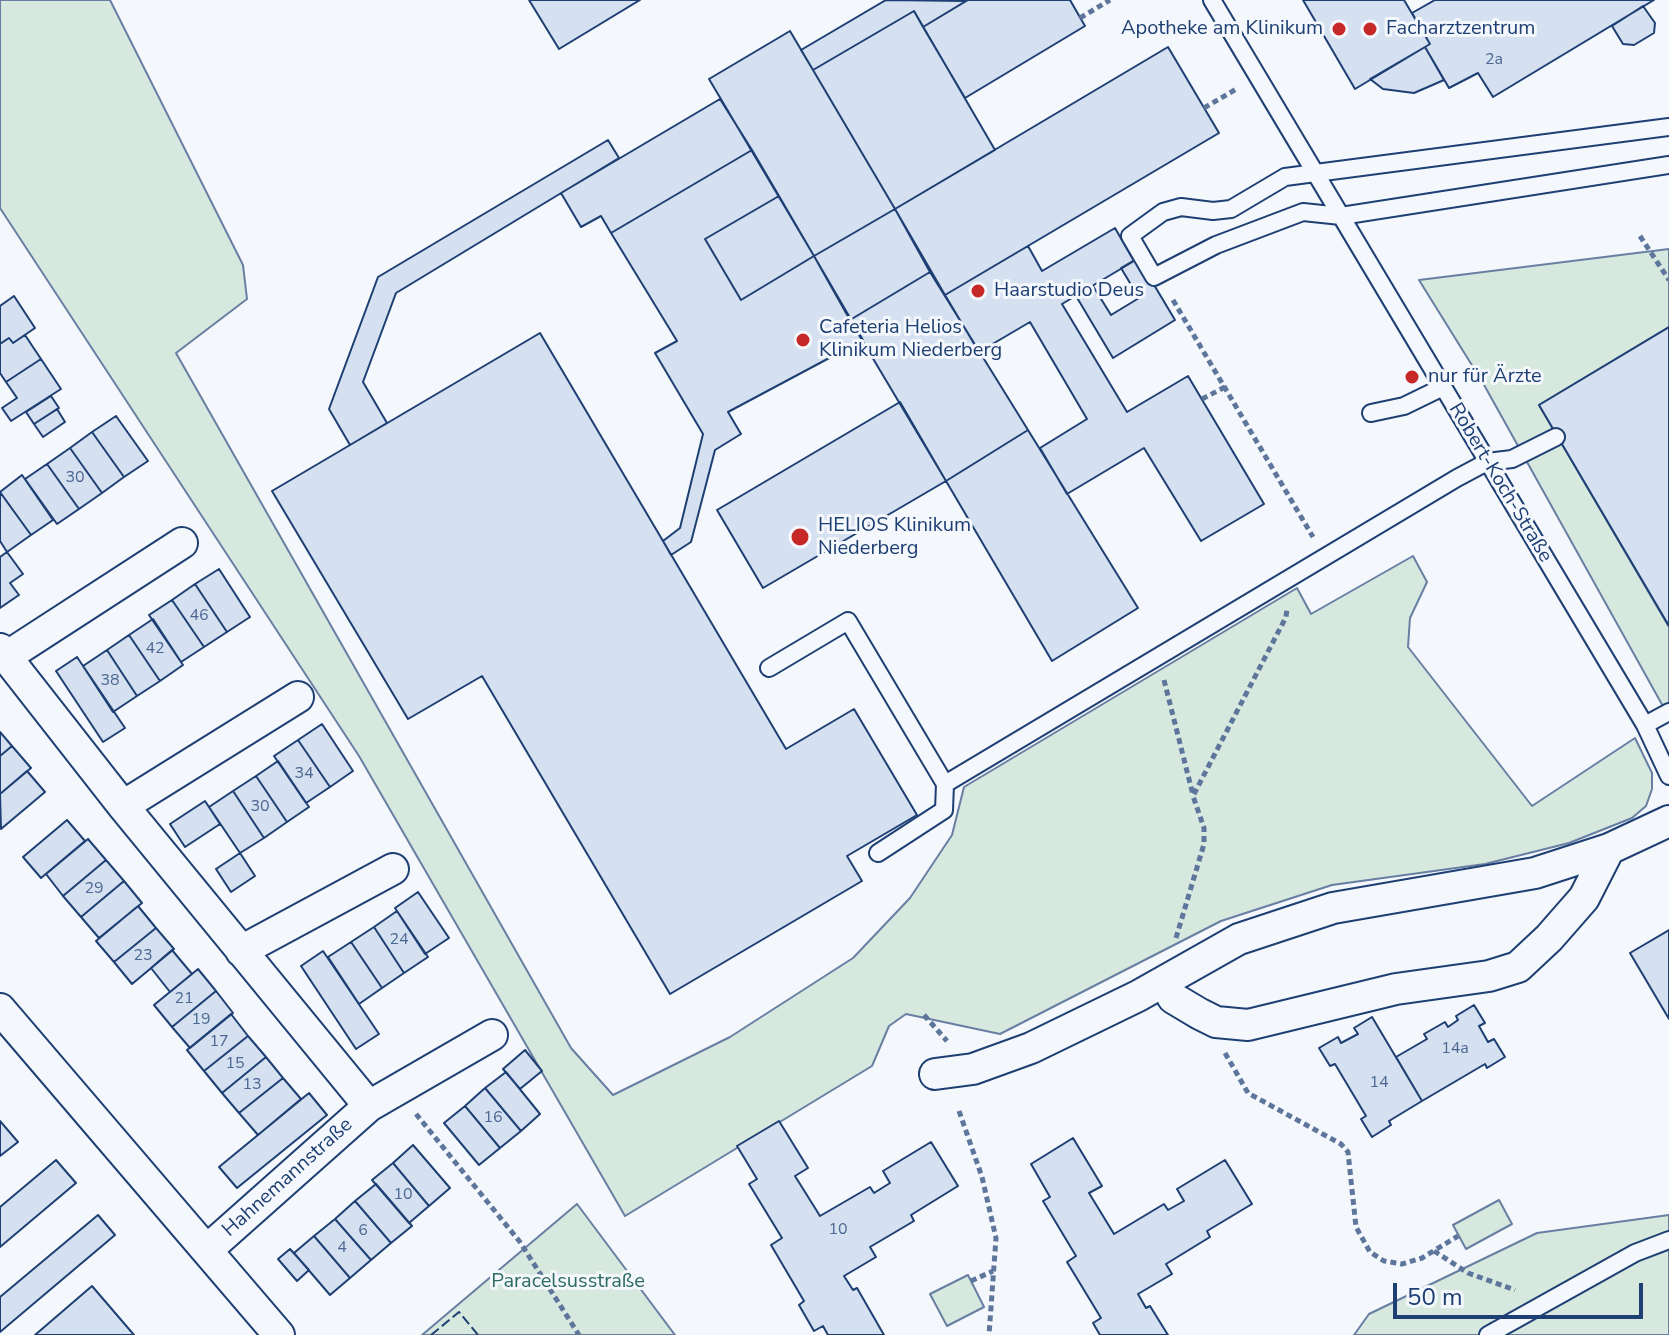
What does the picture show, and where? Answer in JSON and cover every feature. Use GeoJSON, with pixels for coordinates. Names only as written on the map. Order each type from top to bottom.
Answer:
{"type":"FeatureCollection","features":[{"type":"Feature","properties":{"kind":"street","name":"Hahnemannstraße"},"geometry":{"type":"LineString","coordinates":[[182,543],[3,653],[123,806],[369,1106]]}},
{"type":"Feature","properties":{"kind":"street"},"geometry":{"type":"LineString","coordinates":[[123,806],[298,697]]}},
{"type":"Feature","properties":{"kind":"street"},"geometry":{"type":"LineString","coordinates":[[935,1074],[973,1069],[1031,1048],[1165,982],[1239,939],[1333,908],[1535,873],[1609,849],[1669,821]]}},
{"type":"Feature","properties":{"kind":"street"},"geometry":{"type":"LineString","coordinates":[[1165,982],[1173,998],[1216,1022],[1248,1025],[1396,989],[1489,976],[1518,967],[1549,938],[1584,898],[1609,849]]}},
{"type":"Feature","properties":{"kind":"street"},"geometry":{"type":"LineString","coordinates":[[241,951],[393,869]]}},
{"type":"Feature","properties":{"kind":"street"},"geometry":{"type":"LineString","coordinates":[[0,1009],[279,1335]]}},
{"type":"Feature","properties":{"kind":"street","name":"Hahnemannstraße"},"geometry":{"type":"LineString","coordinates":[[207,1250],[369,1106],[492,1035]]}},
{"type":"Feature","properties":{"kind":"lane","name":"Robert-Koch-Straße"},"geometry":{"type":"LineString","coordinates":[[1212,0],[1645,725],[1669,776]]}},
{"type":"Feature","properties":{"kind":"lane"},"geometry":{"type":"LineString","coordinates":[[1669,127],[1285,177],[1231,209],[1213,211],[1181,207],[1163,212],[1130,236],[1154,277],[1216,245],[1303,212],[1341,216],[1669,165]]}},
{"type":"Feature","properties":{"kind":"lane"},"geometry":{"type":"LineString","coordinates":[[1371,413],[1404,406],[1443,387]]}},
{"type":"Feature","properties":{"kind":"lane"},"geometry":{"type":"LineString","coordinates":[[945,784],[1487,462],[1512,459],[1556,437]]}},
{"type":"Feature","properties":{"kind":"lane"},"geometry":{"type":"LineString","coordinates":[[769,668],[848,621],[945,784],[944,810],[878,853]]}},
{"type":"Feature","properties":{"kind":"lane"},"geometry":{"type":"LineString","coordinates":[[1645,725],[1669,712]]}},
{"type":"Feature","properties":{"kind":"lane"},"geometry":{"type":"LineString","coordinates":[[1488,1335],[1635,1253],[1669,1240]]}},
{"type":"Feature","properties":{"kind":"path"},"geometry":{"type":"LineString","coordinates":[[1080,18],[1110,0]]}},
{"type":"Feature","properties":{"kind":"path"},"geometry":{"type":"LineString","coordinates":[[1204,108],[1257,76]]}},
{"type":"Feature","properties":{"kind":"path"},"geometry":{"type":"LineString","coordinates":[[1640,236],[1669,280]]}},
{"type":"Feature","properties":{"kind":"path"},"geometry":{"type":"LineString","coordinates":[[1173,300],[1325,557]]}},
{"type":"Feature","properties":{"kind":"path"},"geometry":{"type":"LineString","coordinates":[[1202,399],[1225,387]]}},
{"type":"Feature","properties":{"kind":"path"},"geometry":{"type":"LineString","coordinates":[[1193,796],[1286,617],[1290,577]]}},
{"type":"Feature","properties":{"kind":"path"},"geometry":{"type":"LineString","coordinates":[[1158,656],[1204,828],[1204,844],[1165,982]]}},
{"type":"Feature","properties":{"kind":"path"},"geometry":{"type":"LineString","coordinates":[[1216,1022],[1219,1041],[1248,1093],[1341,1144],[1348,1152],[1356,1227],[1370,1252],[1384,1261],[1402,1264],[1434,1251],[1458,1236]]}},
{"type":"Feature","properties":{"kind":"path"},"geometry":{"type":"LineString","coordinates":[[396,1090],[520,1242],[579,1335]]}},
{"type":"Feature","properties":{"kind":"path"},"geometry":{"type":"LineString","coordinates":[[959,1111],[982,1177],[996,1238],[989,1335]]}},
{"type":"Feature","properties":{"kind":"path"},"geometry":{"type":"LineString","coordinates":[[1434,1251],[1468,1273],[1508,1289],[1556,1297]]}},
{"type":"Feature","properties":{"kind":"path"},"geometry":{"type":"LineString","coordinates":[[971,1281],[994,1270]]}},
{"type":"Feature","properties":{"kind":"green space"},"geometry":{"type":"Polygon","coordinates":[[[0,0],[110,0],[243,265],[247,299],[176,353],[571,1048],[613,1095],[730,1037],[853,958],[910,898],[952,835],[964,787],[1297,588],[1311,614],[1413,556],[1427,582],[1410,618],[1408,647],[1532,806],[1635,738],[1652,773],[1652,789],[1646,806],[1632,818],[1569,843],[1485,864],[1332,885],[1221,921],[1000,1034],[906,1014],[889,1026],[872,1066],[625,1216],[359,756],[0,208],[0,0]]]}},
{"type":"Feature","properties":{"kind":"green space"},"geometry":{"type":"Polygon","coordinates":[[[1669,249],[1669,327],[1539,405],[1669,627],[1669,717],[1483,383],[1419,280],[1669,249]]]}},
{"type":"Feature","properties":{"kind":"green space"},"geometry":{"type":"Polygon","coordinates":[[[1499,1200],[1512,1224],[1466,1249],[1453,1225],[1499,1200]]]}},
{"type":"Feature","properties":{"kind":"green space","name":"Paracelsusstraße"},"geometry":{"type":"Polygon","coordinates":[[[577,1204],[675,1335],[422,1335],[577,1204]]]}},
{"type":"Feature","properties":{"kind":"green space"},"geometry":{"type":"Polygon","coordinates":[[[1669,1215],[1669,1335],[1354,1335],[1369,1314],[1537,1233],[1669,1215]]]}},
{"type":"Feature","properties":{"kind":"green space"},"geometry":{"type":"Polygon","coordinates":[[[968,1275],[984,1307],[947,1326],[930,1294],[968,1275]]]}},
{"type":"Feature","properties":{"kind":"building"},"geometry":{"type":"Polygon","coordinates":[[[529,0],[640,0],[559,49],[529,0]]]}},
{"type":"Feature","properties":{"kind":"building"},"geometry":{"type":"Polygon","coordinates":[[[886,0],[966,1],[923,27],[914,11],[813,70],[801,50],[886,0]]]}},
{"type":"Feature","properties":{"kind":"building"},"geometry":{"type":"Polygon","coordinates":[[[968,0],[1070,0],[1085,26],[965,98],[923,27],[968,0]]]}},
{"type":"Feature","properties":{"kind":"building","name":"Facharztzentrum"},"geometry":{"type":"Polygon","coordinates":[[[1303,0],[1404,0],[1430,44],[1355,89],[1303,0]]]}},
{"type":"Feature","properties":{"kind":"building"},"geometry":{"type":"Polygon","coordinates":[[[1435,0],[1654,0],[1493,97],[1478,73],[1449,88],[1425,47],[1430,44],[1412,13],[1435,0]]]}},
{"type":"Feature","properties":{"kind":"building"},"geometry":{"type":"Polygon","coordinates":[[[1643,6],[1655,23],[1654,33],[1634,45],[1623,44],[1612,26],[1643,6]]]}},
{"type":"Feature","properties":{"kind":"building"},"geometry":{"type":"Polygon","coordinates":[[[914,11],[995,150],[895,209],[813,70],[914,11]]]}},
{"type":"Feature","properties":{"kind":"building"},"geometry":{"type":"Polygon","coordinates":[[[790,31],[895,209],[814,256],[709,79],[790,31]]]}},
{"type":"Feature","properties":{"kind":"building"},"geometry":{"type":"Polygon","coordinates":[[[1168,47],[1219,133],[945,295],[895,209],[1168,47]]]}},
{"type":"Feature","properties":{"kind":"building"},"geometry":{"type":"Polygon","coordinates":[[[1425,47],[1444,80],[1414,93],[1383,89],[1370,79],[1425,47]]]}},
{"type":"Feature","properties":{"kind":"building"},"geometry":{"type":"Polygon","coordinates":[[[720,99],[752,150],[611,233],[601,216],[581,227],[561,193],[720,99]]]}},
{"type":"Feature","properties":{"kind":"building"},"geometry":{"type":"Polygon","coordinates":[[[608,140],[619,158],[396,293],[363,382],[387,423],[350,445],[329,409],[378,277],[608,140]]]}},
{"type":"Feature","properties":{"kind":"building"},"geometry":{"type":"Polygon","coordinates":[[[752,150],[779,196],[705,239],[741,300],[814,256],[863,340],[728,412],[741,434],[715,450],[691,542],[671,555],[663,541],[680,528],[703,434],[655,353],[677,341],[611,233],[752,150]]]}},
{"type":"Feature","properties":{"kind":"building"},"geometry":{"type":"Polygon","coordinates":[[[779,196],[814,256],[741,300],[705,239],[779,196]]]}},
{"type":"Feature","properties":{"kind":"building"},"geometry":{"type":"Polygon","coordinates":[[[895,209],[930,272],[850,320],[814,256],[895,209]]]}},
{"type":"Feature","properties":{"kind":"building"},"geometry":{"type":"Polygon","coordinates":[[[1115,228],[1134,261],[1062,304],[1127,412],[1188,376],[1264,504],[1201,541],[1144,448],[1067,494],[1040,448],[1087,419],[1030,322],[979,352],[945,295],[1028,246],[1042,271],[1115,228]]]}},
{"type":"Feature","properties":{"kind":"building"},"geometry":{"type":"Polygon","coordinates":[[[1138,258],[1175,320],[1113,358],[1076,296],[1093,286],[1111,315],[1139,298],[1121,268],[1138,258]]]}},
{"type":"Feature","properties":{"kind":"building"},"geometry":{"type":"Polygon","coordinates":[[[930,272],[1028,430],[946,481],[850,320],[930,272]]]}},
{"type":"Feature","properties":{"kind":"building"},"geometry":{"type":"Polygon","coordinates":[[[14,296],[35,328],[13,343],[9,338],[0,344],[0,306],[14,296]]]}},
{"type":"Feature","properties":{"kind":"building"},"geometry":{"type":"Polygon","coordinates":[[[1669,327],[1669,626],[1539,405],[1669,327]]]}},
{"type":"Feature","properties":{"kind":"building"},"geometry":{"type":"Polygon","coordinates":[[[540,333],[786,749],[854,709],[917,815],[847,856],[862,881],[670,994],[482,676],[408,719],[272,491],[540,333]]]}},
{"type":"Feature","properties":{"kind":"building"},"geometry":{"type":"Polygon","coordinates":[[[25,335],[41,359],[6,382],[0,373],[0,344],[9,338],[13,343],[25,335]]]}},
{"type":"Feature","properties":{"kind":"building"},"geometry":{"type":"Polygon","coordinates":[[[41,359],[61,389],[11,421],[2,408],[17,398],[6,382],[41,359]]]}},
{"type":"Feature","properties":{"kind":"building"},"geometry":{"type":"Polygon","coordinates":[[[51,396],[59,408],[34,424],[26,412],[51,396]]]}},
{"type":"Feature","properties":{"kind":"building"},"geometry":{"type":"Polygon","coordinates":[[[900,402],[946,481],[763,588],[717,510],[900,402]]]}},
{"type":"Feature","properties":{"kind":"building"},"geometry":{"type":"Polygon","coordinates":[[[57,409],[65,422],[43,437],[34,424],[57,409]]]}},
{"type":"Feature","properties":{"kind":"building"},"geometry":{"type":"Polygon","coordinates":[[[116,416],[148,461],[124,477],[92,432],[116,416]]]}},
{"type":"Feature","properties":{"kind":"building"},"geometry":{"type":"Polygon","coordinates":[[[1028,430],[1138,608],[1052,661],[946,481],[1028,430]]]}},
{"type":"Feature","properties":{"kind":"building"},"geometry":{"type":"Polygon","coordinates":[[[92,432],[124,477],[102,493],[70,448],[92,432]]]}},
{"type":"Feature","properties":{"kind":"building"},"geometry":{"type":"Polygon","coordinates":[[[70,448],[102,493],[79,509],[47,464],[70,448]]]}},
{"type":"Feature","properties":{"kind":"building"},"geometry":{"type":"Polygon","coordinates":[[[47,464],[79,509],[57,524],[25,479],[47,464]]]}},
{"type":"Feature","properties":{"kind":"building"},"geometry":{"type":"Polygon","coordinates":[[[22,475],[53,520],[31,535],[0,492],[22,475]]]}},
{"type":"Feature","properties":{"kind":"building"},"geometry":{"type":"Polygon","coordinates":[[[0,492],[31,535],[7,552],[0,541],[0,492]]]}},
{"type":"Feature","properties":{"kind":"building"},"geometry":{"type":"Polygon","coordinates":[[[7,552],[23,574],[10,583],[19,595],[0,608],[0,557],[7,552]]]}},
{"type":"Feature","properties":{"kind":"building"},"geometry":{"type":"Polygon","coordinates":[[[219,569],[250,617],[227,632],[195,584],[219,569]]]}},
{"type":"Feature","properties":{"kind":"building"},"geometry":{"type":"Polygon","coordinates":[[[195,584],[227,632],[204,647],[172,600],[195,584]]]}},
{"type":"Feature","properties":{"kind":"building"},"geometry":{"type":"Polygon","coordinates":[[[172,600],[204,647],[181,662],[149,615],[172,600]]]}},
{"type":"Feature","properties":{"kind":"building"},"geometry":{"type":"Polygon","coordinates":[[[153,619],[183,665],[160,681],[129,635],[153,619]]]}},
{"type":"Feature","properties":{"kind":"building"},"geometry":{"type":"Polygon","coordinates":[[[129,635],[160,681],[137,696],[107,650],[129,635]]]}},
{"type":"Feature","properties":{"kind":"building"},"geometry":{"type":"Polygon","coordinates":[[[107,650],[137,696],[113,712],[83,666],[107,650]]]}},
{"type":"Feature","properties":{"kind":"building"},"geometry":{"type":"Polygon","coordinates":[[[77,657],[125,728],[103,742],[56,671],[77,657]]]}},
{"type":"Feature","properties":{"kind":"building"},"geometry":{"type":"Polygon","coordinates":[[[322,724],[353,771],[330,787],[298,740],[322,724]]]}},
{"type":"Feature","properties":{"kind":"building"},"geometry":{"type":"Polygon","coordinates":[[[0,732],[12,746],[0,756],[0,732]]]}},
{"type":"Feature","properties":{"kind":"building"},"geometry":{"type":"Polygon","coordinates":[[[298,740],[330,787],[306,803],[274,756],[298,740]]]}},
{"type":"Feature","properties":{"kind":"building"},"geometry":{"type":"Polygon","coordinates":[[[12,746],[31,768],[0,794],[0,756],[12,746]]]}},
{"type":"Feature","properties":{"kind":"building"},"geometry":{"type":"Polygon","coordinates":[[[278,761],[309,807],[287,822],[256,776],[278,761]]]}},
{"type":"Feature","properties":{"kind":"building"},"geometry":{"type":"Polygon","coordinates":[[[27,771],[45,792],[1,829],[0,794],[27,771]]]}},
{"type":"Feature","properties":{"kind":"building"},"geometry":{"type":"Polygon","coordinates":[[[256,776],[287,822],[264,838],[233,791],[256,776]]]}},
{"type":"Feature","properties":{"kind":"building"},"geometry":{"type":"Polygon","coordinates":[[[233,791],[264,838],[240,853],[209,807],[233,791]]]}},
{"type":"Feature","properties":{"kind":"building"},"geometry":{"type":"Polygon","coordinates":[[[205,801],[220,824],[185,847],[170,824],[205,801]]]}},
{"type":"Feature","properties":{"kind":"building"},"geometry":{"type":"Polygon","coordinates":[[[67,820],[85,841],[41,878],[23,857],[67,820]]]}},
{"type":"Feature","properties":{"kind":"building"},"geometry":{"type":"Polygon","coordinates":[[[88,839],[106,860],[63,896],[46,874],[88,839]]]}},
{"type":"Feature","properties":{"kind":"building"},"geometry":{"type":"Polygon","coordinates":[[[240,853],[255,876],[231,892],[216,869],[240,853]]]}},
{"type":"Feature","properties":{"kind":"building"},"geometry":{"type":"Polygon","coordinates":[[[106,860],[124,881],[81,917],[63,896],[106,860]]]}},
{"type":"Feature","properties":{"kind":"building"},"geometry":{"type":"Polygon","coordinates":[[[124,881],[142,903],[99,938],[81,917],[124,881]]]}},
{"type":"Feature","properties":{"kind":"building"},"geometry":{"type":"Polygon","coordinates":[[[418,892],[449,938],[425,954],[395,908],[418,892]]]}},
{"type":"Feature","properties":{"kind":"building"},"geometry":{"type":"Polygon","coordinates":[[[138,906],[156,928],[114,962],[96,941],[138,906]]]}},
{"type":"Feature","properties":{"kind":"building"},"geometry":{"type":"Polygon","coordinates":[[[397,911],[428,957],[404,973],[374,927],[397,911]]]}},
{"type":"Feature","properties":{"kind":"building"},"geometry":{"type":"Polygon","coordinates":[[[374,927],[404,973],[382,988],[351,942],[374,927]]]}},
{"type":"Feature","properties":{"kind":"building"},"geometry":{"type":"Polygon","coordinates":[[[156,928],[174,949],[132,984],[114,962],[156,928]]]}},
{"type":"Feature","properties":{"kind":"building"},"geometry":{"type":"Polygon","coordinates":[[[1669,930],[1669,1019],[1630,953],[1669,930]]]}},
{"type":"Feature","properties":{"kind":"building"},"geometry":{"type":"Polygon","coordinates":[[[351,942],[382,988],[359,1004],[328,957],[351,942]]]}},
{"type":"Feature","properties":{"kind":"building"},"geometry":{"type":"Polygon","coordinates":[[[172,950],[192,974],[170,992],[151,968],[172,950]]]}},
{"type":"Feature","properties":{"kind":"building"},"geometry":{"type":"Polygon","coordinates":[[[323,951],[379,1034],[356,1049],[301,966],[323,951]]]}},
{"type":"Feature","properties":{"kind":"building"},"geometry":{"type":"Polygon","coordinates":[[[198,969],[216,991],[172,1027],[154,1005],[198,969]]]}},
{"type":"Feature","properties":{"kind":"building"},"geometry":{"type":"Polygon","coordinates":[[[216,991],[233,1013],[190,1048],[172,1027],[216,991]]]}},
{"type":"Feature","properties":{"kind":"building"},"geometry":{"type":"Polygon","coordinates":[[[1474,1005],[1485,1023],[1479,1026],[1488,1042],[1494,1039],[1505,1057],[1487,1068],[1485,1064],[1422,1101],[1396,1057],[1427,1039],[1424,1034],[1445,1022],[1448,1027],[1458,1020],[1456,1016],[1474,1005]]]}},
{"type":"Feature","properties":{"kind":"building"},"geometry":{"type":"Polygon","coordinates":[[[231,1014],[248,1036],[204,1071],[187,1050],[231,1014]]]}},
{"type":"Feature","properties":{"kind":"building"},"geometry":{"type":"Polygon","coordinates":[[[1372,1017],[1422,1101],[1389,1121],[1391,1125],[1372,1137],[1361,1119],[1366,1116],[1335,1064],[1330,1066],[1319,1048],[1338,1037],[1341,1043],[1358,1034],[1354,1028],[1372,1017]]]}},
{"type":"Feature","properties":{"kind":"building"},"geometry":{"type":"Polygon","coordinates":[[[248,1036],[266,1057],[222,1093],[204,1071],[248,1036]]]}},
{"type":"Feature","properties":{"kind":"building"},"geometry":{"type":"Polygon","coordinates":[[[525,1050],[542,1071],[520,1089],[503,1069],[525,1050]]]}},
{"type":"Feature","properties":{"kind":"building"},"geometry":{"type":"Polygon","coordinates":[[[266,1057],[283,1078],[239,1113],[222,1093],[266,1057]]]}},
{"type":"Feature","properties":{"kind":"building"},"geometry":{"type":"Polygon","coordinates":[[[506,1072],[540,1114],[521,1131],[485,1088],[506,1072]]]}},
{"type":"Feature","properties":{"kind":"building"},"geometry":{"type":"Polygon","coordinates":[[[283,1078],[301,1099],[258,1135],[239,1113],[283,1078]]]}},
{"type":"Feature","properties":{"kind":"building"},"geometry":{"type":"Polygon","coordinates":[[[485,1088],[521,1131],[500,1148],[465,1106],[485,1088]]]}},
{"type":"Feature","properties":{"kind":"building"},"geometry":{"type":"Polygon","coordinates":[[[309,1093],[327,1115],[237,1188],[219,1167],[309,1093]]]}},
{"type":"Feature","properties":{"kind":"building"},"geometry":{"type":"Polygon","coordinates":[[[465,1106],[500,1148],[479,1165],[444,1123],[465,1106]]]}},
{"type":"Feature","properties":{"kind":"building"},"geometry":{"type":"Polygon","coordinates":[[[0,1121],[18,1142],[0,1156],[0,1121]]]}},
{"type":"Feature","properties":{"kind":"building"},"geometry":{"type":"Polygon","coordinates":[[[779,1121],[808,1168],[795,1176],[820,1216],[870,1187],[874,1193],[890,1183],[883,1171],[931,1142],[958,1186],[911,1215],[914,1221],[870,1247],[876,1257],[844,1276],[853,1290],[857,1288],[884,1335],[828,1335],[823,1326],[814,1331],[799,1305],[804,1301],[771,1245],[782,1238],[749,1184],[757,1179],[737,1146],[779,1121]]]}},
{"type":"Feature","properties":{"kind":"building"},"geometry":{"type":"Polygon","coordinates":[[[1073,1138],[1102,1186],[1089,1193],[1114,1234],[1164,1204],[1168,1210],[1184,1201],[1177,1189],[1225,1160],[1252,1204],[1207,1231],[1210,1237],[1166,1264],[1172,1274],[1138,1294],[1146,1308],[1150,1306],[1168,1335],[1100,1335],[1093,1323],[1101,1318],[1067,1262],[1076,1256],[1043,1201],[1050,1197],[1031,1164],[1073,1138]]]}},
{"type":"Feature","properties":{"kind":"building"},"geometry":{"type":"Polygon","coordinates":[[[413,1145],[450,1188],[429,1206],[393,1163],[413,1145]]]}},
{"type":"Feature","properties":{"kind":"building"},"geometry":{"type":"Polygon","coordinates":[[[56,1160],[76,1183],[0,1247],[0,1207],[56,1160]]]}},
{"type":"Feature","properties":{"kind":"building"},"geometry":{"type":"Polygon","coordinates":[[[393,1163],[429,1206],[409,1223],[372,1180],[393,1163]]]}},
{"type":"Feature","properties":{"kind":"building"},"geometry":{"type":"Polygon","coordinates":[[[376,1184],[412,1226],[391,1243],[355,1201],[376,1184]]]}},
{"type":"Feature","properties":{"kind":"building"},"geometry":{"type":"Polygon","coordinates":[[[355,1201],[391,1243],[371,1260],[335,1219],[355,1201]]]}},
{"type":"Feature","properties":{"kind":"building"},"geometry":{"type":"Polygon","coordinates":[[[98,1215],[115,1235],[0,1332],[0,1297],[98,1215]]]}},
{"type":"Feature","properties":{"kind":"building"},"geometry":{"type":"Polygon","coordinates":[[[335,1219],[371,1260],[350,1278],[314,1236],[335,1219]]]}},
{"type":"Feature","properties":{"kind":"building"},"geometry":{"type":"Polygon","coordinates":[[[314,1236],[350,1278],[330,1295],[294,1253],[314,1236]]]}},
{"type":"Feature","properties":{"kind":"building"},"geometry":{"type":"Polygon","coordinates":[[[290,1249],[309,1270],[297,1281],[278,1259],[290,1249]]]}},
{"type":"Feature","properties":{"kind":"building"},"geometry":{"type":"Polygon","coordinates":[[[92,1286],[134,1335],[35,1335],[92,1286]]]}},
{"type":"Feature","properties":{"kind":"fence"},"geometry":{"type":"LineString","coordinates":[[431,1335],[459,1312],[478,1335]]}},
{"type":"Feature","properties":{"kind":"place","name":"Apotheke am Klinikum"},"geometry":{"type":"Point","coordinates":[1339,29]}},
{"type":"Feature","properties":{"kind":"place","name":"Facharztzentrum"},"geometry":{"type":"Point","coordinates":[1370,29]}},
{"type":"Feature","properties":{"kind":"place","name":"Haarstudio Deus"},"geometry":{"type":"Point","coordinates":[978,291]}},
{"type":"Feature","properties":{"kind":"place","name":"Cafeteria Helios Klinikum Niederberg"},"geometry":{"type":"Point","coordinates":[803,340]}},
{"type":"Feature","properties":{"kind":"place","name":"nur für Ärzte"},"geometry":{"type":"Point","coordinates":[1412,377]}},
{"type":"Feature","properties":{"kind":"place","name":"HELIOS Klinikum Niederberg"},"geometry":{"type":"Point","coordinates":[800,537]}}]}
